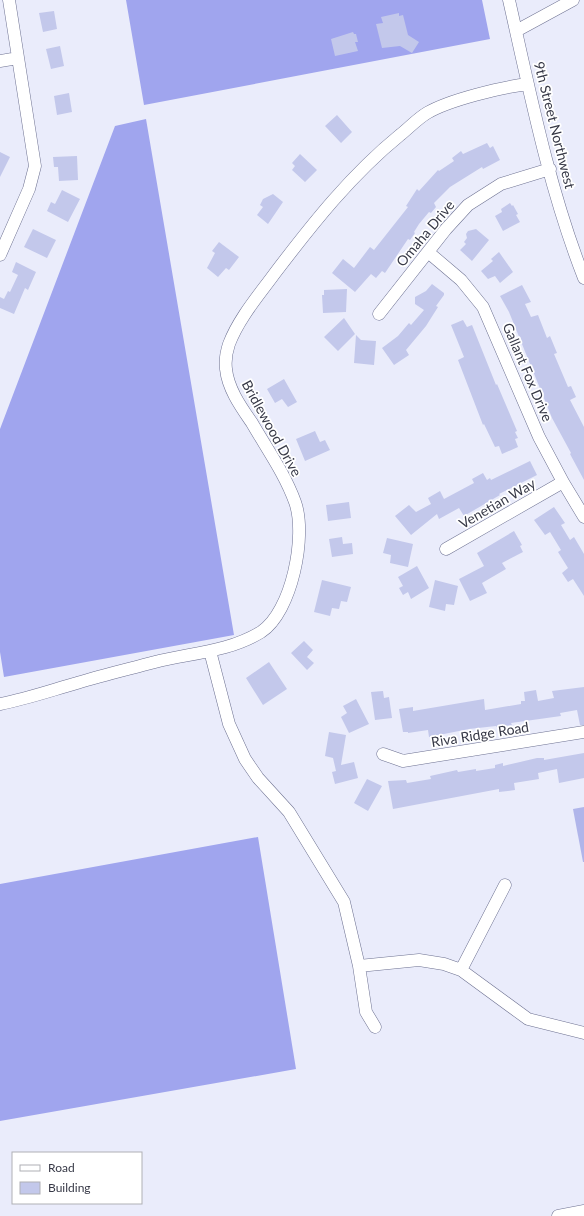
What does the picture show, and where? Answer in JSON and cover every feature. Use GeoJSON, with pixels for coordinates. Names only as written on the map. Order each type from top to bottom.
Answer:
{"type":"FeatureCollection","features":[{"type":"Feature","properties":{"kind":"street"},"geometry":{"type":"LineString","coordinates":[[1,249],[29,189],[35,166],[8,0]]}},
{"type":"Feature","properties":{"kind":"street","name":"9th Street Northwest"},"geometry":{"type":"LineString","coordinates":[[509,0],[528,84],[550,169],[583,271]]}},
{"type":"Feature","properties":{"kind":"street"},"geometry":{"type":"LineString","coordinates":[[516,31],[573,0]]}},
{"type":"Feature","properties":{"kind":"street"},"geometry":{"type":"LineString","coordinates":[[0,61],[18,58]]}},
{"type":"Feature","properties":{"kind":"street","name":"Bridlewood Drive"},"geometry":{"type":"LineString","coordinates":[[0,704],[159,661],[233,646],[262,631],[271,623],[279,611],[291,583],[299,540],[298,512],[289,489],[272,456],[237,399],[227,377],[227,353],[234,333],[256,300],[325,209],[360,171],[385,147],[426,114],[437,109],[468,98],[528,84]]}},
{"type":"Feature","properties":{"kind":"street","name":"Omaha Drive"},"geometry":{"type":"LineString","coordinates":[[379,314],[458,214],[478,198],[501,184],[550,169]]}},
{"type":"Feature","properties":{"kind":"street","name":"Gallant Fox Drive"},"geometry":{"type":"LineString","coordinates":[[428,252],[461,280],[483,307],[539,437],[584,517]]}},
{"type":"Feature","properties":{"kind":"street","name":"Venetian Way"},"geometry":{"type":"LineString","coordinates":[[446,549],[563,482]]}},
{"type":"Feature","properties":{"kind":"street"},"geometry":{"type":"LineString","coordinates":[[210,651],[229,724],[245,759],[258,778],[289,812],[344,902],[359,966],[366,1012],[376,1027]]}},
{"type":"Feature","properties":{"kind":"street","name":"Riva Ridge Road"},"geometry":{"type":"LineString","coordinates":[[382,754],[403,761],[584,732]]}},
{"type":"Feature","properties":{"kind":"street"},"geometry":{"type":"LineString","coordinates":[[461,970],[505,885]]}},
{"type":"Feature","properties":{"kind":"street"},"geometry":{"type":"LineString","coordinates":[[359,966],[419,960],[444,964],[461,970],[528,1019],[584,1033]]}},
{"type":"Feature","properties":{"kind":"street"},"geometry":{"type":"LineString","coordinates":[[560,1216],[584,1211]]}},
{"type":"Feature","properties":{"kind":"shaded area"},"geometry":{"type":"Polygon","coordinates":[[[126,0],[482,0],[490,39],[144,105],[126,0]]]}},
{"type":"Feature","properties":{"kind":"shaded area"},"geometry":{"type":"Polygon","coordinates":[[[146,119],[234,635],[4,677],[0,652],[0,429],[115,126],[146,119]]]}},
{"type":"Feature","properties":{"kind":"shaded area"},"geometry":{"type":"Polygon","coordinates":[[[584,807],[584,862],[583,862],[573,809],[584,807]]]}},
{"type":"Feature","properties":{"kind":"shaded area"},"geometry":{"type":"Polygon","coordinates":[[[258,837],[296,1069],[0,1121],[0,884],[258,837]]]}},
{"type":"Feature","properties":{"kind":"building"},"geometry":{"type":"Polygon","coordinates":[[[54,11],[57,29],[43,32],[39,13],[54,11]]]}},
{"type":"Feature","properties":{"kind":"building"},"geometry":{"type":"Polygon","coordinates":[[[399,13],[399,16],[403,15],[408,35],[419,42],[412,53],[400,46],[382,48],[376,24],[383,23],[381,17],[399,13]]]}},
{"type":"Feature","properties":{"kind":"building"},"geometry":{"type":"Polygon","coordinates":[[[353,32],[356,34],[358,42],[355,42],[358,51],[335,56],[331,39],[353,32]]]}},
{"type":"Feature","properties":{"kind":"building"},"geometry":{"type":"Polygon","coordinates":[[[60,46],[64,66],[51,69],[46,49],[60,46]]]}},
{"type":"Feature","properties":{"kind":"building"},"geometry":{"type":"Polygon","coordinates":[[[69,93],[72,112],[57,115],[54,96],[69,93]]]}},
{"type":"Feature","properties":{"kind":"building"},"geometry":{"type":"Polygon","coordinates":[[[337,115],[352,132],[341,143],[325,126],[337,115]]]}},
{"type":"Feature","properties":{"kind":"building"},"geometry":{"type":"Polygon","coordinates":[[[487,143],[490,148],[493,146],[500,160],[483,169],[482,167],[450,187],[434,203],[436,207],[431,213],[429,212],[419,224],[414,232],[415,233],[410,240],[408,239],[385,273],[382,271],[376,278],[371,274],[355,292],[332,273],[343,259],[354,268],[370,247],[374,250],[408,207],[406,206],[417,189],[419,191],[438,170],[439,171],[454,161],[452,158],[461,151],[463,154],[487,143]]]}},
{"type":"Feature","properties":{"kind":"building"},"geometry":{"type":"Polygon","coordinates":[[[0,152],[10,157],[0,177],[0,152]]]}},
{"type":"Feature","properties":{"kind":"building"},"geometry":{"type":"Polygon","coordinates":[[[300,154],[317,170],[305,182],[292,170],[295,166],[292,163],[300,154]]]}},
{"type":"Feature","properties":{"kind":"building"},"geometry":{"type":"Polygon","coordinates":[[[77,156],[78,180],[59,181],[58,167],[54,167],[53,157],[77,156]]]}},
{"type":"Feature","properties":{"kind":"building"},"geometry":{"type":"Polygon","coordinates":[[[62,190],[80,199],[68,222],[47,211],[51,202],[55,204],[62,190]]]}},
{"type":"Feature","properties":{"kind":"building"},"geometry":{"type":"Polygon","coordinates":[[[273,194],[283,202],[268,224],[257,215],[263,207],[260,205],[263,199],[273,194]]]}},
{"type":"Feature","properties":{"kind":"building"},"geometry":{"type":"Polygon","coordinates":[[[510,203],[512,206],[513,205],[518,214],[516,215],[520,222],[503,231],[495,216],[502,212],[501,209],[510,203]]]}},
{"type":"Feature","properties":{"kind":"building"},"geometry":{"type":"Polygon","coordinates":[[[33,229],[56,240],[47,258],[24,247],[33,229]]]}},
{"type":"Feature","properties":{"kind":"building"},"geometry":{"type":"Polygon","coordinates":[[[476,229],[489,240],[472,261],[460,250],[466,244],[464,242],[467,238],[466,234],[468,231],[476,229]]]}},
{"type":"Feature","properties":{"kind":"building"},"geometry":{"type":"Polygon","coordinates":[[[219,242],[239,257],[229,270],[226,268],[218,277],[207,268],[215,253],[212,251],[219,242]]]}},
{"type":"Feature","properties":{"kind":"building"},"geometry":{"type":"Polygon","coordinates":[[[499,252],[513,272],[500,283],[495,276],[488,279],[481,271],[493,261],[491,259],[499,252]]]}},
{"type":"Feature","properties":{"kind":"building"},"geometry":{"type":"Polygon","coordinates":[[[16,262],[36,272],[28,290],[25,288],[14,314],[0,308],[0,297],[4,299],[8,291],[10,292],[18,275],[12,272],[16,262]]]}},
{"type":"Feature","properties":{"kind":"building"},"geometry":{"type":"Polygon","coordinates":[[[432,284],[444,293],[444,295],[436,306],[438,307],[426,326],[406,350],[409,355],[394,365],[382,348],[398,336],[409,323],[411,325],[424,310],[415,304],[415,297],[426,291],[432,284]]]}},
{"type":"Feature","properties":{"kind":"building"},"geometry":{"type":"Polygon","coordinates":[[[522,285],[531,302],[525,304],[531,317],[538,315],[547,338],[550,336],[557,353],[554,354],[568,387],[571,386],[576,397],[570,400],[584,427],[584,480],[552,418],[509,312],[500,296],[522,285]]]}},
{"type":"Feature","properties":{"kind":"building"},"geometry":{"type":"Polygon","coordinates":[[[347,289],[346,312],[323,313],[322,295],[324,295],[324,290],[347,289]]]}},
{"type":"Feature","properties":{"kind":"building"},"geometry":{"type":"Polygon","coordinates":[[[344,318],[355,334],[338,351],[324,337],[344,318]]]}},
{"type":"Feature","properties":{"kind":"building"},"geometry":{"type":"Polygon","coordinates":[[[463,320],[467,327],[472,325],[496,385],[497,384],[517,431],[515,432],[518,438],[515,439],[518,447],[502,454],[499,446],[495,447],[484,424],[483,425],[458,360],[464,357],[451,325],[463,320]]]}},
{"type":"Feature","properties":{"kind":"building"},"geometry":{"type":"Polygon","coordinates":[[[356,335],[361,340],[376,341],[374,365],[354,363],[356,335]]]}},
{"type":"Feature","properties":{"kind":"building"},"geometry":{"type":"Polygon","coordinates":[[[284,379],[297,402],[288,407],[282,399],[275,403],[267,389],[284,379]]]}},
{"type":"Feature","properties":{"kind":"building"},"geometry":{"type":"Polygon","coordinates":[[[315,431],[320,442],[325,440],[330,450],[305,461],[296,439],[315,431]]]}},
{"type":"Feature","properties":{"kind":"building"},"geometry":{"type":"Polygon","coordinates":[[[530,461],[537,475],[499,494],[500,495],[464,516],[459,508],[439,519],[437,514],[411,535],[395,516],[409,505],[416,512],[431,504],[428,498],[440,491],[444,499],[474,483],[472,479],[483,473],[487,480],[490,478],[491,480],[530,461]]]}},
{"type":"Feature","properties":{"kind":"building"},"geometry":{"type":"Polygon","coordinates":[[[349,502],[351,518],[328,521],[326,505],[349,502]]]}},
{"type":"Feature","properties":{"kind":"building"},"geometry":{"type":"Polygon","coordinates":[[[554,507],[565,523],[561,525],[570,540],[574,537],[584,554],[584,596],[573,579],[568,582],[562,573],[568,568],[558,552],[561,550],[550,532],[545,535],[534,520],[554,507]]]}},
{"type":"Feature","properties":{"kind":"building"},"geometry":{"type":"Polygon","coordinates":[[[514,531],[522,545],[520,546],[523,552],[502,563],[506,569],[482,583],[487,593],[470,601],[459,579],[484,566],[477,553],[514,531]]]}},
{"type":"Feature","properties":{"kind":"building"},"geometry":{"type":"Polygon","coordinates":[[[342,537],[343,544],[352,543],[353,554],[332,557],[329,539],[342,537]]]}},
{"type":"Feature","properties":{"kind":"building"},"geometry":{"type":"Polygon","coordinates":[[[387,538],[413,544],[408,567],[390,563],[391,555],[383,553],[387,538]]]}},
{"type":"Feature","properties":{"kind":"building"},"geometry":{"type":"Polygon","coordinates":[[[417,566],[429,588],[411,599],[408,592],[403,595],[399,588],[403,586],[398,577],[417,566]]]}},
{"type":"Feature","properties":{"kind":"building"},"geometry":{"type":"Polygon","coordinates":[[[322,580],[351,587],[347,602],[341,601],[339,609],[332,608],[330,616],[314,612],[322,580]]]}},
{"type":"Feature","properties":{"kind":"building"},"geometry":{"type":"Polygon","coordinates":[[[435,580],[458,586],[454,605],[446,604],[445,611],[429,607],[435,580]]]}},
{"type":"Feature","properties":{"kind":"building"},"geometry":{"type":"Polygon","coordinates":[[[304,641],[313,650],[307,657],[314,663],[307,670],[291,653],[304,641]]]}},
{"type":"Feature","properties":{"kind":"building"},"geometry":{"type":"Polygon","coordinates":[[[269,662],[287,689],[263,705],[246,678],[269,662]]]}},
{"type":"Feature","properties":{"kind":"building"},"geometry":{"type":"Polygon","coordinates":[[[584,687],[584,725],[580,725],[577,710],[560,713],[561,716],[511,723],[512,725],[469,729],[429,737],[428,730],[408,733],[403,732],[399,709],[413,707],[413,711],[484,699],[485,710],[521,704],[521,701],[525,701],[524,692],[536,690],[538,701],[554,698],[552,691],[584,687]]]}},
{"type":"Feature","properties":{"kind":"building"},"geometry":{"type":"Polygon","coordinates":[[[383,691],[384,698],[389,697],[392,718],[375,720],[371,692],[383,691]]]}},
{"type":"Feature","properties":{"kind":"building"},"geometry":{"type":"Polygon","coordinates":[[[356,699],[369,724],[349,733],[341,717],[347,713],[343,706],[356,699]]]}},
{"type":"Feature","properties":{"kind":"building"},"geometry":{"type":"Polygon","coordinates":[[[329,732],[346,735],[341,765],[354,762],[358,778],[335,784],[332,772],[336,771],[333,758],[325,756],[329,732]]]}},
{"type":"Feature","properties":{"kind":"building"},"geometry":{"type":"Polygon","coordinates":[[[584,753],[584,778],[559,783],[557,769],[538,773],[539,779],[514,783],[515,790],[499,792],[499,789],[393,809],[388,781],[406,780],[407,783],[431,779],[430,776],[457,770],[458,772],[476,769],[476,771],[495,768],[495,765],[503,763],[503,766],[537,758],[544,758],[544,760],[584,753]]]}},
{"type":"Feature","properties":{"kind":"building"},"geometry":{"type":"Polygon","coordinates":[[[367,779],[382,786],[368,811],[354,803],[367,779]]]}}]}
